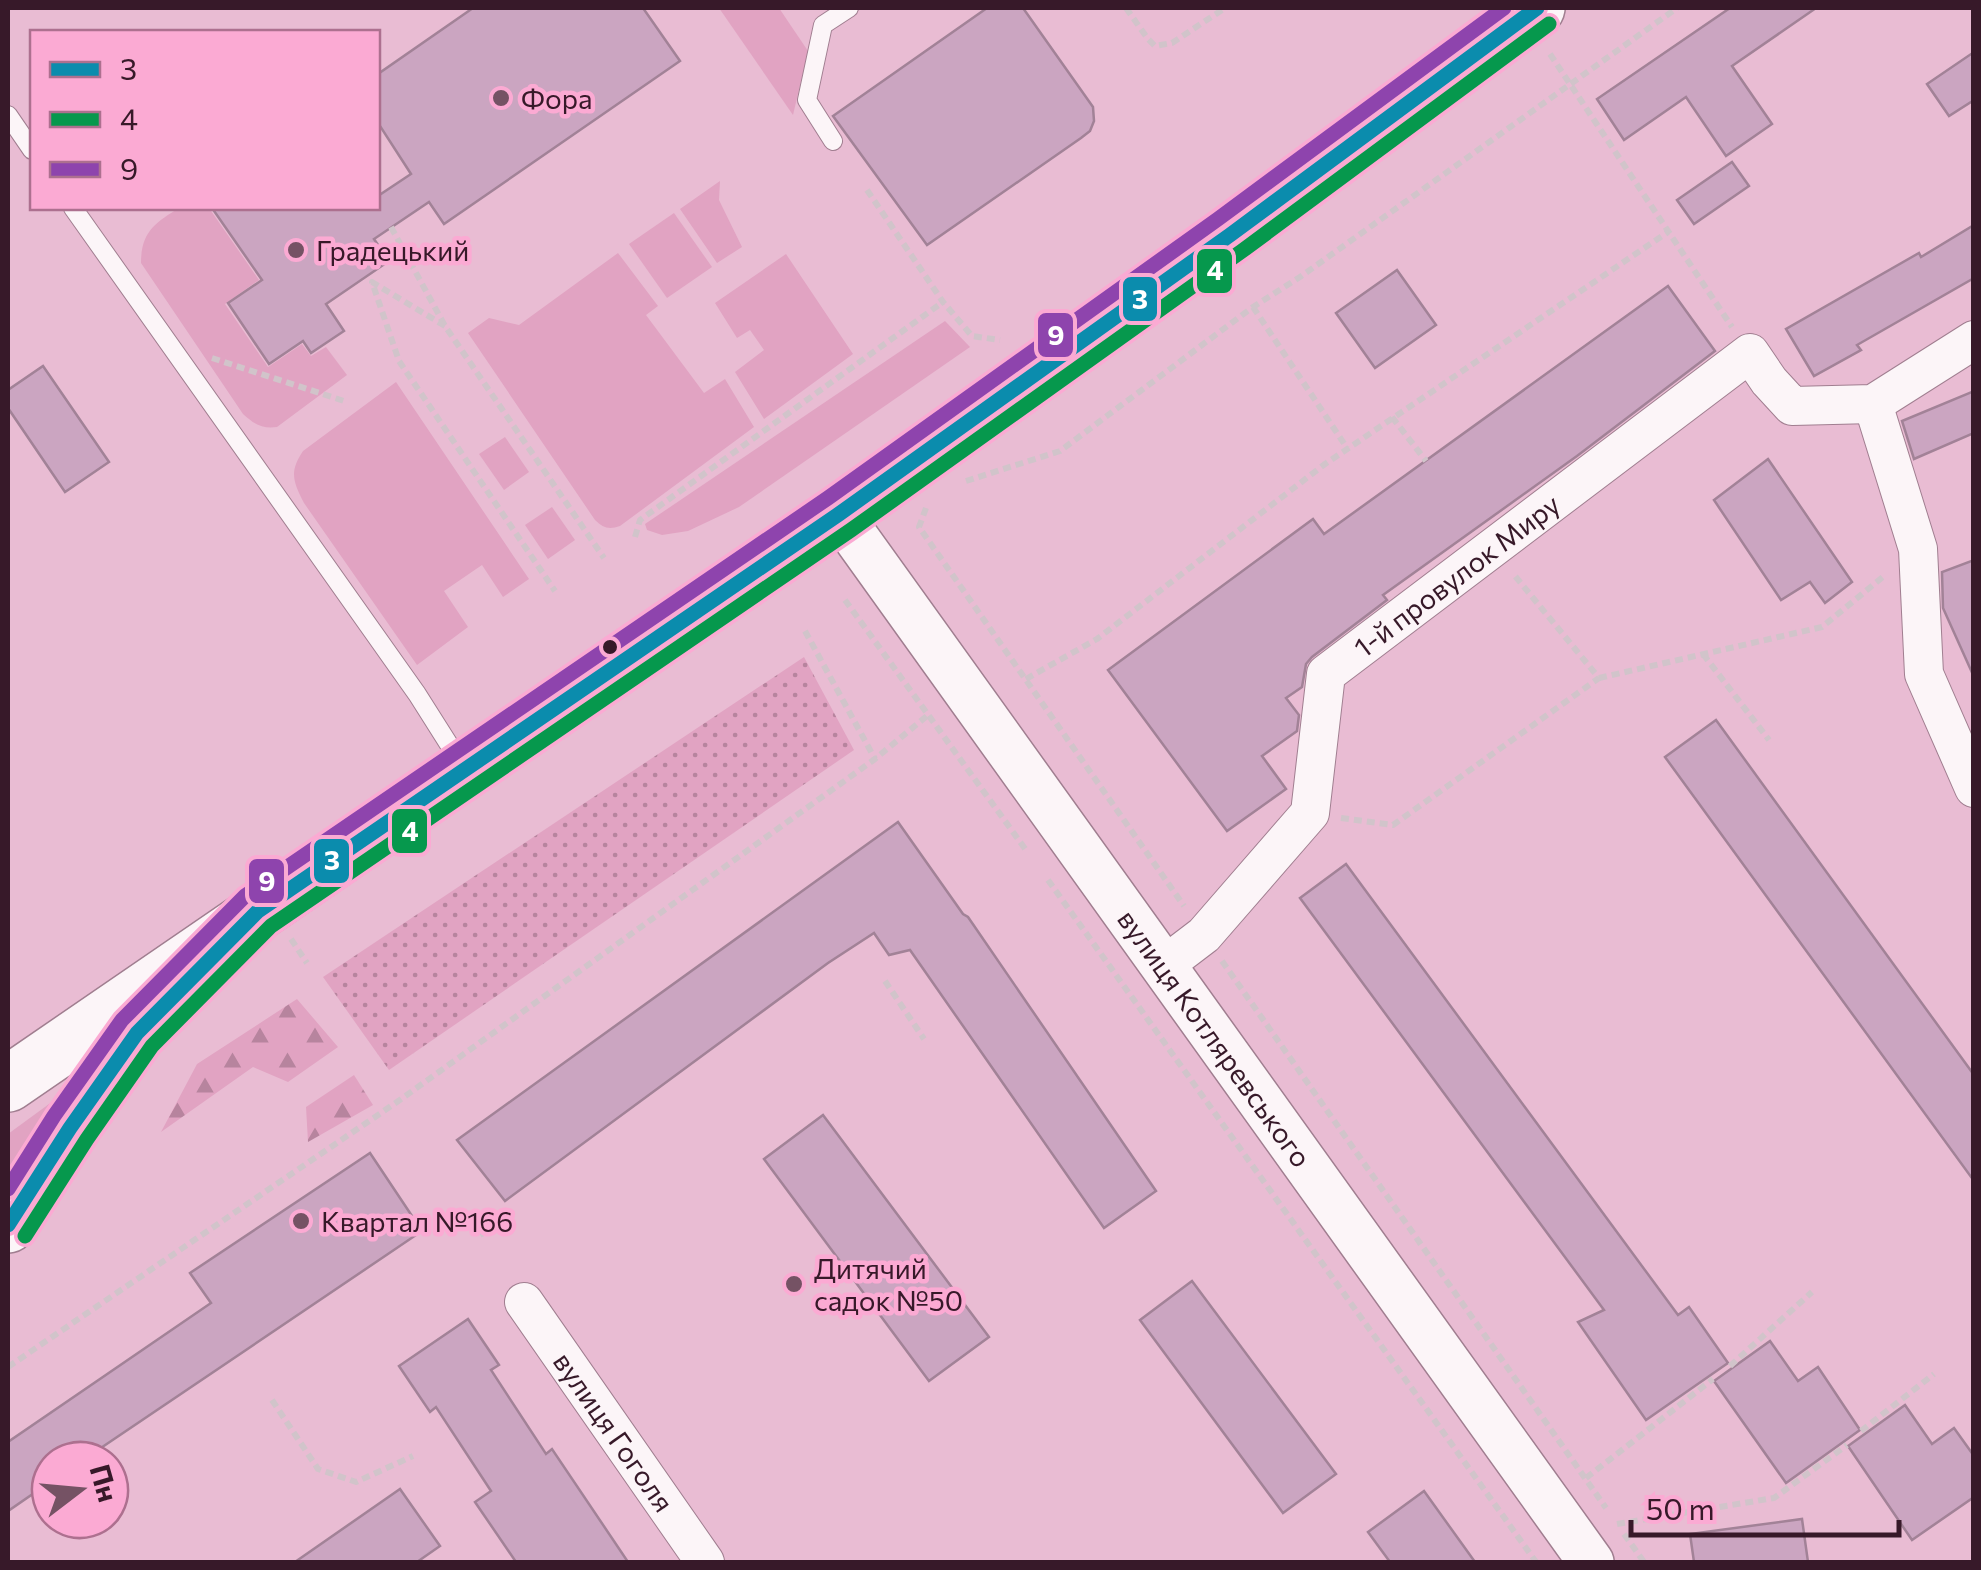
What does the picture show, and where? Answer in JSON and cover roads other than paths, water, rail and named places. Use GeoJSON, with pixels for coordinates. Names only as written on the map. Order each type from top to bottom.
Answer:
{"type":"FeatureCollection","features":[{"type":"Feature","properties":{"kind":"main road"},"geometry":{"type":"LineString","coordinates":[[8,1084],[839,514],[1230,235],[1530,12]]}},
{"type":"Feature","properties":{"kind":"main road"},"geometry":{"type":"LineString","coordinates":[[8,1225],[136,1033],[258,911]]}},
{"type":"Feature","properties":{"kind":"street"},"geometry":{"type":"LineString","coordinates":[[1972,779],[1924,674],[1918,549],[1873,404],[1974,340]]}},
{"type":"Feature","properties":{"kind":"street","name":"1-й провулок Миру"},"geometry":{"type":"LineString","coordinates":[[1162,966],[1204,934],[1310,813],[1326,674],[1750,354],[1792,406],[1873,404]]}},
{"type":"Feature","properties":{"kind":"street","name":"вулиця Котляревського"},"geometry":{"type":"LineString","coordinates":[[839,514],[1591,1562]]}},
{"type":"Feature","properties":{"kind":"street","name":"вулиця Гоголя"},"geometry":{"type":"LineString","coordinates":[[524,1302],[705,1562]]}},
{"type":"Feature","properties":{"kind":"lane"},"geometry":{"type":"LineString","coordinates":[[833,141],[806,100],[824,25],[849,8]]}},
{"type":"Feature","properties":{"kind":"lane"},"geometry":{"type":"LineString","coordinates":[[8,115],[30,147]]}},
{"type":"Feature","properties":{"kind":"lane"},"geometry":{"type":"LineString","coordinates":[[75,210],[417,694],[465,770]]}},
{"type":"Feature","properties":{"kind":"place","name":"Фора"},"geometry":{"type":"Point","coordinates":[501,98]}},
{"type":"Feature","properties":{"kind":"place","name":"Градецький"},"geometry":{"type":"Point","coordinates":[296,250]}},
{"type":"Feature","properties":{"kind":"place","name":"Квартал №166"},"geometry":{"type":"Point","coordinates":[301,1221]}},
{"type":"Feature","properties":{"kind":"place","name":"Дитячий садок №50"},"geometry":{"type":"Point","coordinates":[794,1284]}}]}
